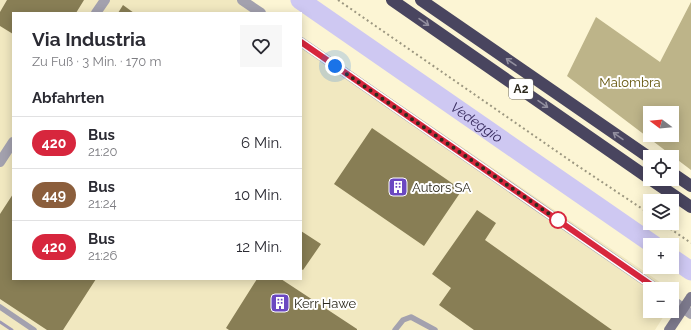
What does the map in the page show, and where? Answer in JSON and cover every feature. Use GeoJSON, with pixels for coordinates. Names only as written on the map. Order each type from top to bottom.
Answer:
{"type":"FeatureCollection","features":[{"type":"Feature","properties":{"kind":"highway","name":"A2"},"geometry":{"type":"LineString","coordinates":[[392,0],[643,174]]}},
{"type":"Feature","properties":{"kind":"highway","name":"A2"},"geometry":{"type":"LineString","coordinates":[[421,0],[643,153]]}},
{"type":"Feature","properties":{"kind":"highway"},"geometry":{"type":"LineString","coordinates":[[679,178],[691,186]]}},
{"type":"Feature","properties":{"kind":"highway","name":"A2"},"geometry":{"type":"LineString","coordinates":[[660,186],[691,207]]}},
{"type":"Feature","properties":{"kind":"main road"},"geometry":{"type":"LineString","coordinates":[[669,330],[691,297]]}},
{"type":"Feature","properties":{"kind":"street"},"geometry":{"type":"LineString","coordinates":[[97,12],[105,0]]}},
{"type":"Feature","properties":{"kind":"street"},"geometry":{"type":"LineString","coordinates":[[242,0],[260,12]]}},
{"type":"Feature","properties":{"kind":"street"},"geometry":{"type":"LineString","coordinates":[[302,43],[647,282]]}},
{"type":"Feature","properties":{"kind":"street"},"geometry":{"type":"LineString","coordinates":[[0,162],[12,144]]}},
{"type":"Feature","properties":{"kind":"street"},"geometry":{"type":"LineString","coordinates":[[679,305],[691,314]]}},
{"type":"Feature","properties":{"kind":"lane"},"geometry":{"type":"LineString","coordinates":[[0,307],[34,330]]}},
{"type":"Feature","properties":{"kind":"lane"},"geometry":{"type":"LineString","coordinates":[[395,330],[403,320],[411,317],[435,330]]}},
{"type":"Feature","properties":{"kind":"path"},"geometry":{"type":"LineString","coordinates":[[338,0],[555,151],[643,209]]}},
{"type":"Feature","properties":{"kind":"path"},"geometry":{"type":"LineString","coordinates":[[672,230],[691,243]]}},
{"type":"Feature","properties":{"kind":"shaded area"},"geometry":{"type":"Polygon","coordinates":[[[0,0],[247,0],[265,12],[12,12],[12,280],[302,280],[302,38],[643,271],[643,274],[648,274],[660,282],[643,282],[643,318],[663,318],[655,330],[0,330],[0,0]]]}},
{"type":"Feature","properties":{"kind":"green space","name":"Malombra"},"geometry":{"type":"Polygon","coordinates":[[[691,2],[691,170],[679,161],[679,150],[665,150],[654,142],[679,142],[679,106],[643,106],[643,134],[567,76],[596,17],[660,62],[691,2]]]}},
{"type":"Feature","properties":{"kind":"building"},"geometry":{"type":"Polygon","coordinates":[[[7,0],[84,0],[77,12],[12,12],[12,33],[0,26],[0,12],[7,0]]]}},
{"type":"Feature","properties":{"kind":"building"},"geometry":{"type":"Polygon","coordinates":[[[123,5],[133,12],[119,12],[123,5]]]}},
{"type":"Feature","properties":{"kind":"building","name":"Autors SA"},"geometry":{"type":"Polygon","coordinates":[[[372,128],[462,190],[424,246],[334,184],[372,128]]]}},
{"type":"Feature","properties":{"kind":"building"},"geometry":{"type":"Polygon","coordinates":[[[12,196],[12,280],[95,280],[63,330],[47,330],[0,299],[0,214],[12,196]]]}},
{"type":"Feature","properties":{"kind":"building"},"geometry":{"type":"Polygon","coordinates":[[[477,210],[496,223],[485,240],[612,330],[474,330],[439,305],[451,288],[432,274],[477,210]]]}},
{"type":"Feature","properties":{"kind":"building"},"geometry":{"type":"Polygon","coordinates":[[[302,232],[321,244],[302,270],[302,232]]]}},
{"type":"Feature","properties":{"kind":"building","name":"Kerr Hawe"},"geometry":{"type":"Polygon","coordinates":[[[256,280],[283,280],[357,330],[229,330],[226,328],[256,280]]]}},
{"type":"Feature","properties":{"kind":"waterway","name":"Vedeggio"},"geometry":{"type":"LineString","coordinates":[[300,0],[644,238]]}},
{"type":"Feature","properties":{"kind":"waterway","name":"Vedeggio"},"geometry":{"type":"LineString","coordinates":[[679,263],[691,271]]}},
{"type":"Feature","properties":{"kind":"waterway"},"geometry":{"type":"LineString","coordinates":[[0,322],[12,330]]}},
{"type":"Feature","properties":{"kind":"bus line","name":"420"},"geometry":{"type":"LineString","coordinates":[[302,43],[647,282]]}},
{"type":"Feature","properties":{"kind":"place","name":"Autors SA"},"geometry":{"type":"Point","coordinates":[398,187]}},
{"type":"Feature","properties":{"kind":"place","name":"Kerr Hawe"},"geometry":{"type":"Point","coordinates":[280,303]}},
{"type":"Feature","properties":{"kind":"route"},"geometry":{"type":"LineString","coordinates":[[335,66],[558,220]]}}]}
